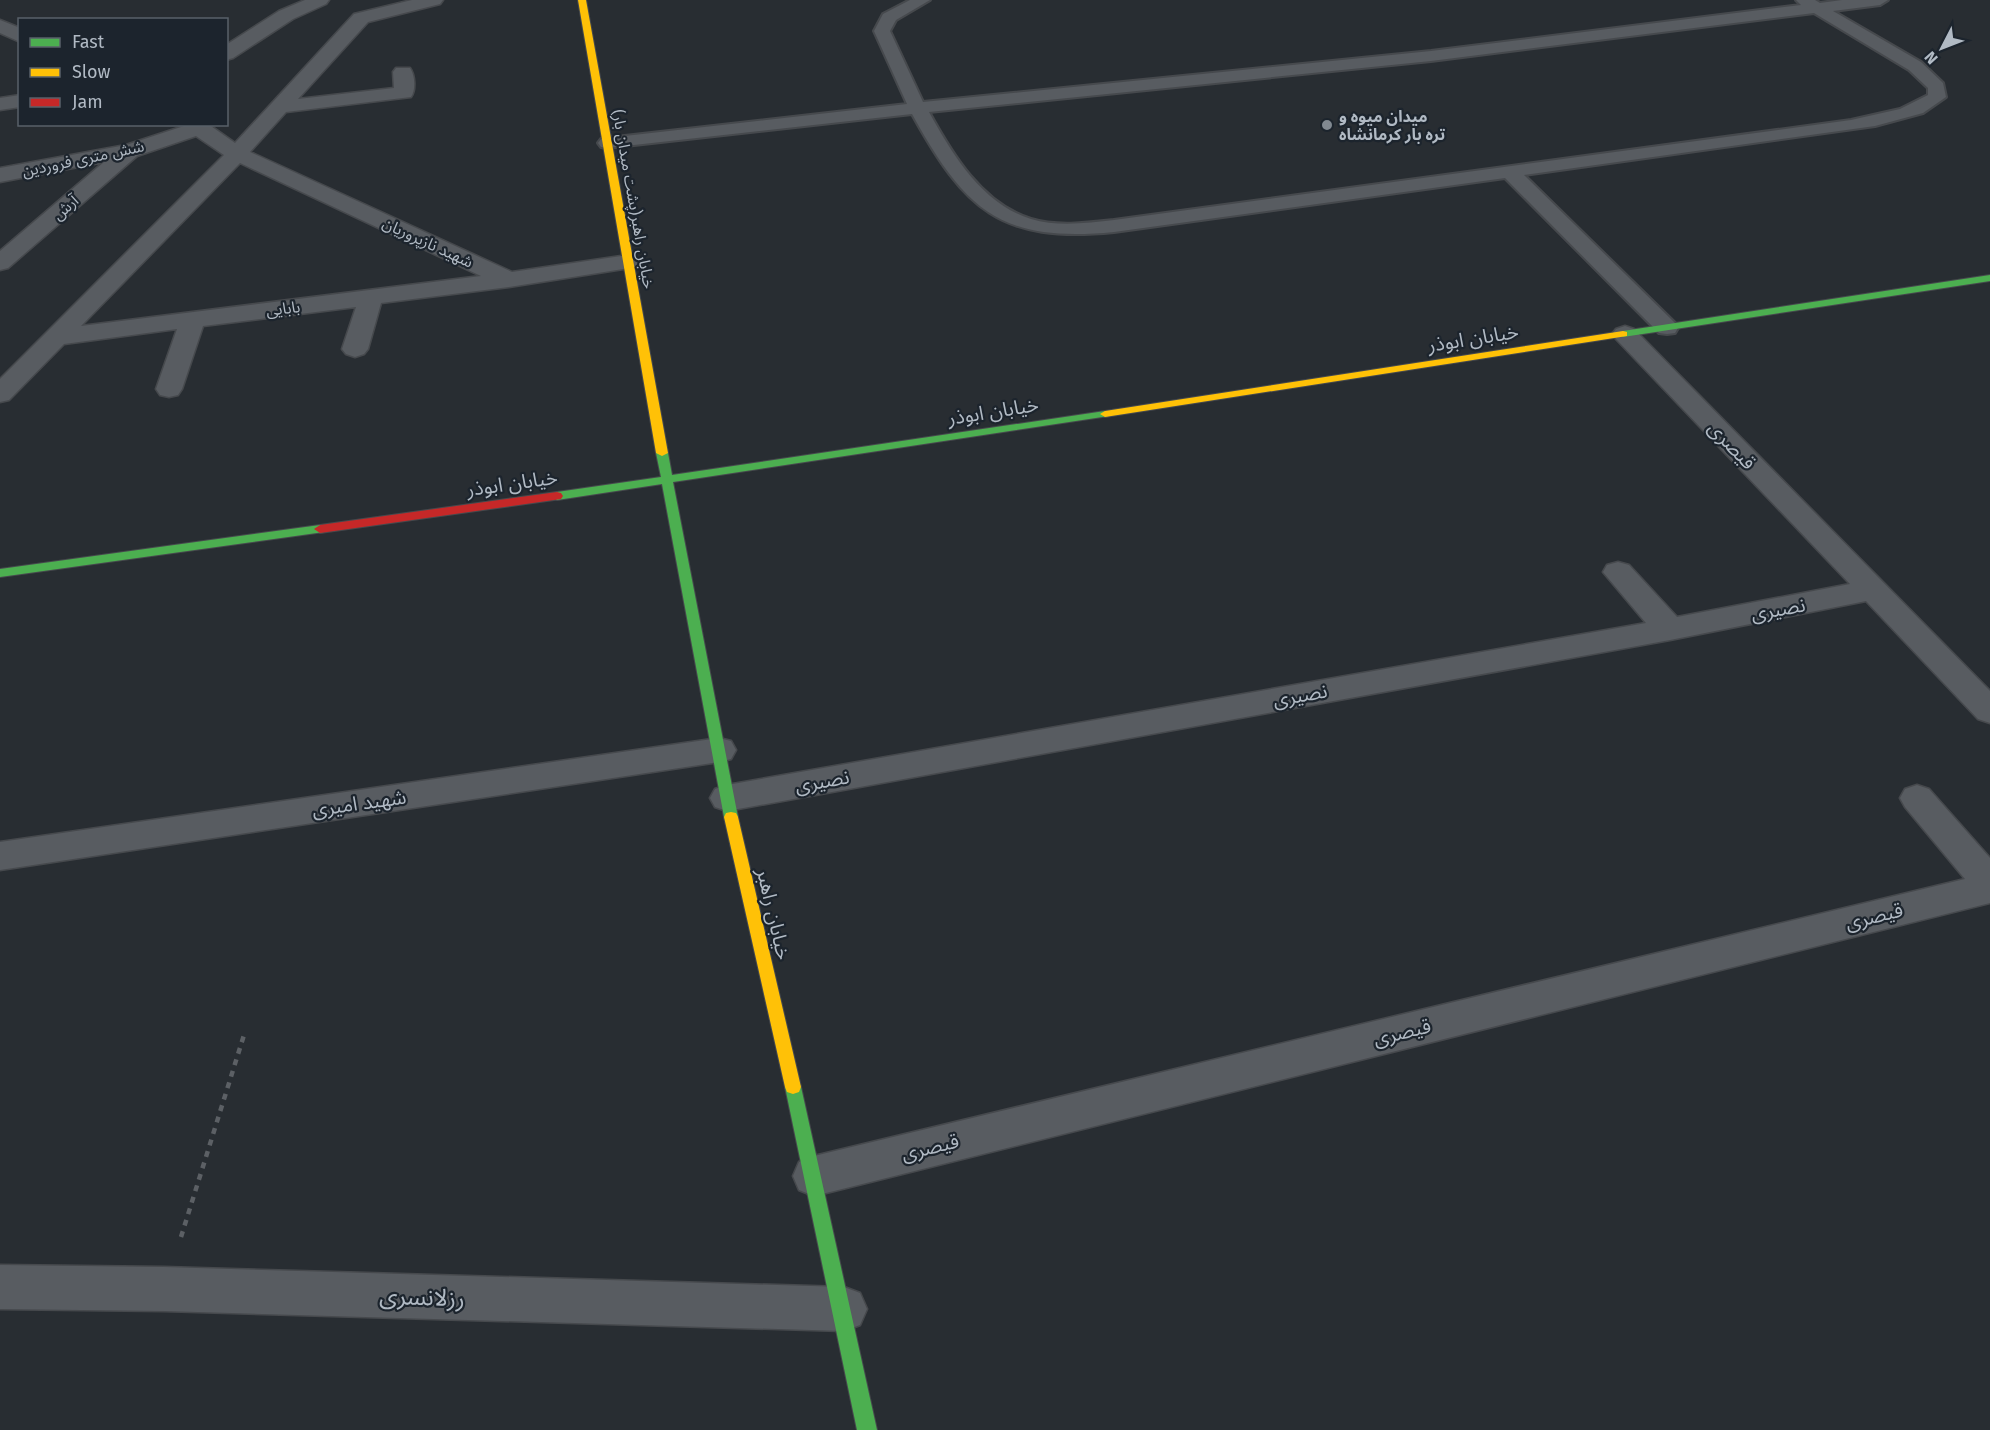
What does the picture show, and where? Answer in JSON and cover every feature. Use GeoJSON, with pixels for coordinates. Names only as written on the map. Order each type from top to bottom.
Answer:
{"type":"FeatureCollection","features":[{"type":"Feature","properties":{"kind":"main road","name":"خیابان راهبر(پشت میدان بار)"},"geometry":{"type":"LineString","coordinates":[[582,0],[653,404]]}},
{"type":"Feature","properties":{"kind":"main road","name":"خیابان ابوذر"},"geometry":{"type":"LineString","coordinates":[[0,573],[667,481],[1990,278]]}},
{"type":"Feature","properties":{"kind":"main road","name":"خیابان راهبر"},"geometry":{"type":"LineString","coordinates":[[653,404],[727,798],[844,1310],[867,1430]]}},
{"type":"Feature","properties":{"kind":"street"},"geometry":{"type":"LineString","coordinates":[[228,53],[286,15],[320,0]]}},
{"type":"Feature","properties":{"kind":"street"},"geometry":{"type":"LineString","coordinates":[[0,394],[237,153],[361,18],[434,0]]}},
{"type":"Feature","properties":{"kind":"street"},"geometry":{"type":"LineString","coordinates":[[0,26],[16,46]]}},
{"type":"Feature","properties":{"kind":"street"},"geometry":{"type":"LineString","coordinates":[[280,107],[404,93],[403,72]]}},
{"type":"Feature","properties":{"kind":"street"},"geometry":{"type":"LineString","coordinates":[[0,104],[18,100]]}},
{"type":"Feature","properties":{"kind":"street","name":"شهید نازپروریان"},"geometry":{"type":"LineString","coordinates":[[196,126],[237,153],[509,280]]}},
{"type":"Feature","properties":{"kind":"street","name":"شش متری فروردین"},"geometry":{"type":"LineString","coordinates":[[0,175],[130,151],[196,126]]}},
{"type":"Feature","properties":{"kind":"street","name":"آرش"},"geometry":{"type":"LineString","coordinates":[[0,263],[130,151]]}},
{"type":"Feature","properties":{"kind":"street"},"geometry":{"type":"LineString","coordinates":[[509,280],[628,261]]}},
{"type":"Feature","properties":{"kind":"street","name":"بابایی"},"geometry":{"type":"LineString","coordinates":[[56,337],[509,280]]}},
{"type":"Feature","properties":{"kind":"street"},"geometry":{"type":"LineString","coordinates":[[355,349],[370,297]]}},
{"type":"Feature","properties":{"kind":"street"},"geometry":{"type":"LineString","coordinates":[[169,389],[193,320]]}},
{"type":"Feature","properties":{"kind":"street","name":"قیصری"},"geometry":{"type":"LineString","coordinates":[[1625,334],[1990,711]]}},
{"type":"Feature","properties":{"kind":"street"},"geometry":{"type":"LineString","coordinates":[[1618,572],[1670,629]]}},
{"type":"Feature","properties":{"kind":"street","name":"نصیری"},"geometry":{"type":"LineString","coordinates":[[727,798],[1670,629],[1872,590]]}},
{"type":"Feature","properties":{"kind":"street","name":"شهید امیری"},"geometry":{"type":"LineString","coordinates":[[0,856],[718,750]]}},
{"type":"Feature","properties":{"kind":"street"},"geometry":{"type":"LineString","coordinates":[[1917,798],[1990,883]]}},
{"type":"Feature","properties":{"kind":"street","name":"قیصری"},"geometry":{"type":"LineString","coordinates":[[814,1176],[1990,888]]}},
{"type":"Feature","properties":{"kind":"street","name":"رزلانسری"},"geometry":{"type":"LineString","coordinates":[[0,1287],[164,1289],[844,1310]]}},
{"type":"Feature","properties":{"kind":"lane"},"geometry":{"type":"LineString","coordinates":[[922,0],[889,17],[882,31],[916,108],[952,165],[989,204],[1023,222],[1069,230],[1901,116],[1919,110],[1937,97],[1937,87],[1915,66],[1810,4]]}},
{"type":"Feature","properties":{"kind":"lane"},"geometry":{"type":"LineString","coordinates":[[607,143],[916,108],[1431,56],[1810,4],[1880,0]]}},
{"type":"Feature","properties":{"kind":"lane"},"geometry":{"type":"LineString","coordinates":[[1510,171],[1666,328]]}},
{"type":"Feature","properties":{"kind":"path"},"geometry":{"type":"LineString","coordinates":[[164,1289],[244,1035]]}},
{"type":"Feature","properties":{"kind":"traffic: fast"},"geometry":{"type":"LineString","coordinates":[[1623,334],[1990,278]]}},
{"type":"Feature","properties":{"kind":"traffic: fast"},"geometry":{"type":"LineString","coordinates":[[557,496],[1105,414]]}},
{"type":"Feature","properties":{"kind":"traffic: fast"},"geometry":{"type":"LineString","coordinates":[[662,453],[731,817]]}},
{"type":"Feature","properties":{"kind":"traffic: fast"},"geometry":{"type":"LineString","coordinates":[[0,573],[320,529]]}},
{"type":"Feature","properties":{"kind":"traffic: fast"},"geometry":{"type":"LineString","coordinates":[[793,1087],[867,1430]]}},
{"type":"Feature","properties":{"kind":"traffic: slow"},"geometry":{"type":"LineString","coordinates":[[582,0],[662,453]]}},
{"type":"Feature","properties":{"kind":"traffic: slow"},"geometry":{"type":"LineString","coordinates":[[1105,414],[1623,334]]}},
{"type":"Feature","properties":{"kind":"traffic: slow"},"geometry":{"type":"LineString","coordinates":[[731,817],[793,1087]]}},
{"type":"Feature","properties":{"kind":"traffic: jam"},"geometry":{"type":"LineString","coordinates":[[320,529],[557,496]]}},
{"type":"Feature","properties":{"kind":"place","name":"میدان میوه و تره بار کرمانشاه"},"geometry":{"type":"Point","coordinates":[1327,125]}}]}
